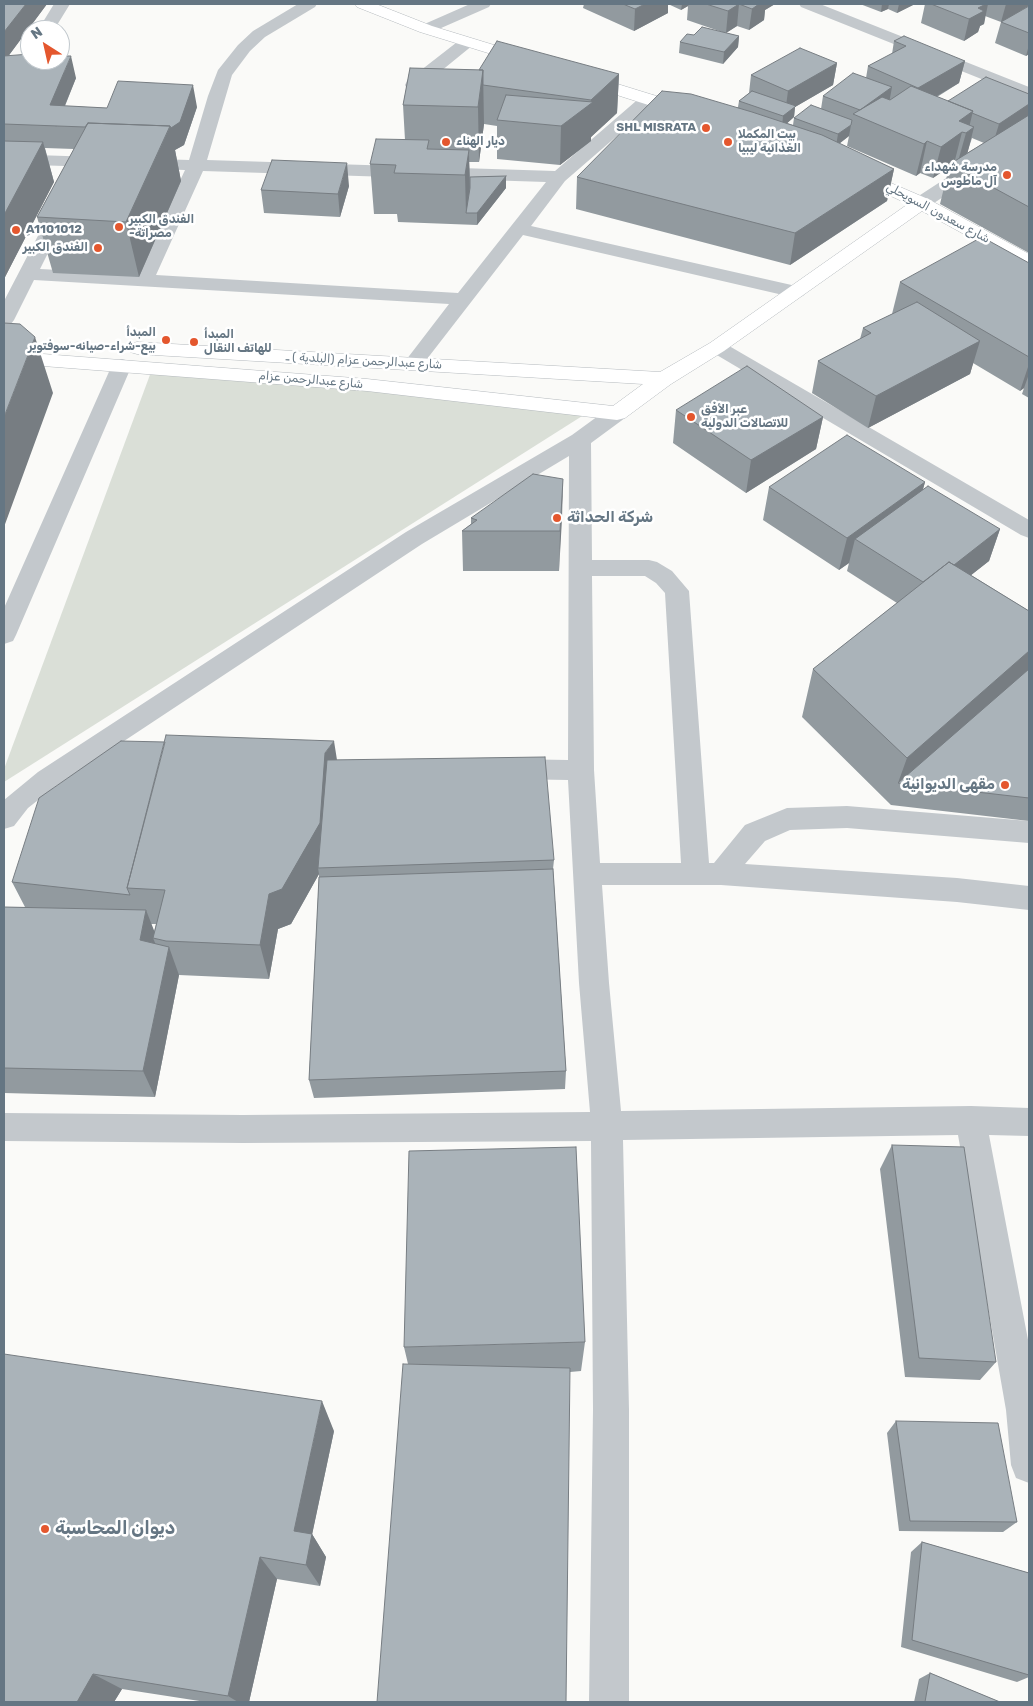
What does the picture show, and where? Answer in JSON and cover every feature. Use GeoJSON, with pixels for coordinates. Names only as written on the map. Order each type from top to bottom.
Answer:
{"type":"FeatureCollection","features":[{"type":"Feature","properties":{"kind":"main road"},"geometry":{"type":"LineString","coordinates":[[363,4],[426,29],[540,65]]}},
{"type":"Feature","properties":{"kind":"main road"},"geometry":{"type":"LineString","coordinates":[[567,73],[704,116]]}},
{"type":"Feature","properties":{"kind":"main road","name":"شارع سعدون السويحلي"},"geometry":{"type":"LineString","coordinates":[[837,165],[922,203],[1029,262]]}},
{"type":"Feature","properties":{"kind":"main road"},"geometry":{"type":"LineString","coordinates":[[617,413],[664,379],[717,347],[922,203]]}},
{"type":"Feature","properties":{"kind":"main road","name":"شارع عبدالرحمن عزام (البلدية ) ـ"},"geometry":{"type":"LineString","coordinates":[[4,340],[664,379]]}},
{"type":"Feature","properties":{"kind":"main road","name":"شارع عبدالرحمن عزام"},"geometry":{"type":"LineString","coordinates":[[4,357],[366,385],[617,413]]}},
{"type":"Feature","properties":{"kind":"street"},"geometry":{"type":"LineString","coordinates":[[52,20],[62,4]]}},
{"type":"Feature","properties":{"kind":"street"},"geometry":{"type":"LineString","coordinates":[[144,281],[197,164],[224,74],[244,48],[259,34],[310,4]]}},
{"type":"Feature","properties":{"kind":"street"},"geometry":{"type":"LineString","coordinates":[[426,29],[483,4]]}},
{"type":"Feature","properties":{"kind":"street"},"geometry":{"type":"LineString","coordinates":[[807,4],[1029,92]]}},
{"type":"Feature","properties":{"kind":"street"},"geometry":{"type":"LineString","coordinates":[[413,86],[467,42]]}},
{"type":"Feature","properties":{"kind":"street"},"geometry":{"type":"LineString","coordinates":[[413,364],[466,299],[559,177],[649,99]]}},
{"type":"Feature","properties":{"kind":"street"},"geometry":{"type":"LineString","coordinates":[[922,203],[1029,132]]}},
{"type":"Feature","properties":{"kind":"street"},"geometry":{"type":"LineString","coordinates":[[4,159],[559,177]]}},
{"type":"Feature","properties":{"kind":"street"},"geometry":{"type":"LineString","coordinates":[[76,178],[85,161]]}},
{"type":"Feature","properties":{"kind":"street"},"geometry":{"type":"LineString","coordinates":[[4,320],[68,196]]}},
{"type":"Feature","properties":{"kind":"street"},"geometry":{"type":"LineString","coordinates":[[520,229],[796,292]]}},
{"type":"Feature","properties":{"kind":"street"},"geometry":{"type":"LineString","coordinates":[[28,274],[466,299]]}},
{"type":"Feature","properties":{"kind":"street"},"geometry":{"type":"LineString","coordinates":[[717,347],[1029,530]]}},
{"type":"Feature","properties":{"kind":"street"},"geometry":{"type":"LineString","coordinates":[[4,635],[122,365]]}},
{"type":"Feature","properties":{"kind":"street"},"geometry":{"type":"LineString","coordinates":[[4,818],[26,796],[73,762],[414,538],[580,440],[617,413]]}},
{"type":"Feature","properties":{"kind":"street"},"geometry":{"type":"LineString","coordinates":[[580,440],[582,568],[581,770],[587,874],[607,1126],[611,1410],[609,1702]]}},
{"type":"Feature","properties":{"kind":"street"},"geometry":{"type":"LineString","coordinates":[[582,568],[649,568],[664,577],[677,591],[709,874]]}},
{"type":"Feature","properties":{"kind":"street"},"geometry":{"type":"LineString","coordinates":[[73,762],[111,763]]}},
{"type":"Feature","properties":{"kind":"street"},"geometry":{"type":"LineString","coordinates":[[482,769],[581,770]]}},
{"type":"Feature","properties":{"kind":"street"},"geometry":{"type":"LineString","coordinates":[[709,874],[755,833],[787,819],[847,817],[1029,832]]}},
{"type":"Feature","properties":{"kind":"street"},"geometry":{"type":"LineString","coordinates":[[587,874],[709,874],[957,890],[1029,898]]}},
{"type":"Feature","properties":{"kind":"street"},"geometry":{"type":"LineString","coordinates":[[971,1120],[1024,1410],[1029,1465]]}},
{"type":"Feature","properties":{"kind":"street"},"geometry":{"type":"LineString","coordinates":[[4,1127],[244,1129],[971,1120],[1029,1122]]}},
{"type":"Feature","properties":{"kind":"shaded area"},"geometry":{"type":"Polygon","coordinates":[[[151,372],[598,406],[4,782],[4,769],[151,372]]]}},
{"type":"Feature","properties":{"kind":"building"},"geometry":{"type":"Polygon","coordinates":[[[4,4],[26,4],[4,32],[4,4]]]}},
{"type":"Feature","properties":{"kind":"building"},"geometry":{"type":"Polygon","coordinates":[[[623,4],[645,4],[635,9],[623,4]]]}},
{"type":"Feature","properties":{"kind":"building"},"geometry":{"type":"Polygon","coordinates":[[[706,4],[739,4],[728,11],[706,4]]]}},
{"type":"Feature","properties":{"kind":"building"},"geometry":{"type":"Polygon","coordinates":[[[739,4],[759,4],[752,9],[739,4]]]}},
{"type":"Feature","properties":{"kind":"building"},"geometry":{"type":"Polygon","coordinates":[[[931,4],[986,4],[978,8],[984,11],[969,19],[931,4]]]}},
{"type":"Feature","properties":{"kind":"building"},"geometry":{"type":"Polygon","coordinates":[[[1029,6],[1029,33],[1001,22],[1029,6]]]}},
{"type":"Feature","properties":{"kind":"building"},"geometry":{"type":"Polygon","coordinates":[[[702,27],[739,36],[724,52],[680,42],[687,34],[694,35],[702,27]]]}},
{"type":"Feature","properties":{"kind":"building"},"geometry":{"type":"Polygon","coordinates":[[[904,36],[965,61],[918,88],[868,66],[906,46],[894,41],[904,36]]]}},
{"type":"Feature","properties":{"kind":"building"},"geometry":{"type":"Polygon","coordinates":[[[497,41],[619,74],[591,100],[483,85],[483,70],[479,70],[497,41]]]}},
{"type":"Feature","properties":{"kind":"building"},"geometry":{"type":"Polygon","coordinates":[[[800,48],[837,63],[788,91],[751,75],[800,48]]]}},
{"type":"Feature","properties":{"kind":"building"},"geometry":{"type":"Polygon","coordinates":[[[20,55],[20,70],[65,70],[50,105],[107,108],[118,81],[193,85],[180,122],[171,128],[170,126],[88,123],[85,127],[4,124],[4,56],[20,55]]]}},
{"type":"Feature","properties":{"kind":"building"},"geometry":{"type":"Polygon","coordinates":[[[410,68],[483,70],[478,107],[403,105],[410,68]]]}},
{"type":"Feature","properties":{"kind":"building"},"geometry":{"type":"Polygon","coordinates":[[[853,73],[892,87],[860,110],[823,96],[853,73]]]}},
{"type":"Feature","properties":{"kind":"building"},"geometry":{"type":"Polygon","coordinates":[[[986,77],[1029,94],[1029,104],[999,124],[948,101],[986,77]]]}},
{"type":"Feature","properties":{"kind":"building"},"geometry":{"type":"Polygon","coordinates":[[[911,86],[973,111],[959,121],[974,127],[966,133],[962,132],[941,147],[927,141],[924,144],[853,114],[882,97],[890,100],[911,86]]]}},
{"type":"Feature","properties":{"kind":"building"},"geometry":{"type":"Polygon","coordinates":[[[662,91],[691,94],[822,135],[894,169],[795,233],[577,177],[662,91]]]}},
{"type":"Feature","properties":{"kind":"building"},"geometry":{"type":"Polygon","coordinates":[[[752,91],[796,106],[783,116],[739,101],[752,91]]]}},
{"type":"Feature","properties":{"kind":"building"},"geometry":{"type":"Polygon","coordinates":[[[506,95],[593,102],[561,126],[497,120],[506,95]]]}},
{"type":"Feature","properties":{"kind":"building"},"geometry":{"type":"Polygon","coordinates":[[[811,105],[852,120],[851,125],[838,134],[794,118],[811,105]]]}},
{"type":"Feature","properties":{"kind":"building"},"geometry":{"type":"Polygon","coordinates":[[[1029,115],[1029,207],[950,164],[1029,115]]]}},
{"type":"Feature","properties":{"kind":"building"},"geometry":{"type":"Polygon","coordinates":[[[88,123],[170,126],[126,222],[37,217],[88,123]]]}},
{"type":"Feature","properties":{"kind":"building"},"geometry":{"type":"Polygon","coordinates":[[[376,139],[429,140],[427,149],[469,150],[465,175],[394,173],[396,165],[370,164],[376,139]]]}},
{"type":"Feature","properties":{"kind":"building"},"geometry":{"type":"Polygon","coordinates":[[[4,141],[43,142],[4,215],[4,141]]]}},
{"type":"Feature","properties":{"kind":"building"},"geometry":{"type":"Polygon","coordinates":[[[272,160],[347,163],[338,194],[261,190],[272,160]]]}},
{"type":"Feature","properties":{"kind":"building"},"geometry":{"type":"Polygon","coordinates":[[[506,176],[477,213],[466,213],[470,177],[506,176]]]}},
{"type":"Feature","properties":{"kind":"building"},"geometry":{"type":"Polygon","coordinates":[[[982,237],[1029,263],[1029,357],[900,282],[982,237]]]}},
{"type":"Feature","properties":{"kind":"building"},"geometry":{"type":"Polygon","coordinates":[[[917,302],[980,341],[876,396],[818,361],[871,333],[863,328],[917,302]]]}},
{"type":"Feature","properties":{"kind":"building"},"geometry":{"type":"Polygon","coordinates":[[[4,323],[20,324],[35,337],[4,417],[4,323]]]}},
{"type":"Feature","properties":{"kind":"building"},"geometry":{"type":"Polygon","coordinates":[[[747,366],[823,417],[751,460],[676,410],[747,366]]]}},
{"type":"Feature","properties":{"kind":"building"},"geometry":{"type":"Polygon","coordinates":[[[847,435],[925,482],[847,538],[769,487],[847,435]]]}},
{"type":"Feature","properties":{"kind":"building"},"geometry":{"type":"Polygon","coordinates":[[[533,474],[563,479],[560,531],[462,531],[477,520],[471,518],[533,474]]]}},
{"type":"Feature","properties":{"kind":"building"},"geometry":{"type":"Polygon","coordinates":[[[928,486],[1000,529],[954,565],[949,562],[923,582],[855,539],[928,486]]]}},
{"type":"Feature","properties":{"kind":"building"},"geometry":{"type":"Polygon","coordinates":[[[949,562],[1029,611],[1029,651],[907,758],[813,669],[949,562]]]}},
{"type":"Feature","properties":{"kind":"building"},"geometry":{"type":"Polygon","coordinates":[[[1029,669],[1029,798],[898,783],[1029,669]]]}},
{"type":"Feature","properties":{"kind":"building"},"geometry":{"type":"Polygon","coordinates":[[[166,735],[334,741],[325,753],[320,823],[282,889],[269,894],[260,945],[166,941],[153,938],[165,890],[127,888],[166,735]]]}},
{"type":"Feature","properties":{"kind":"building"},"geometry":{"type":"Polygon","coordinates":[[[121,741],[165,742],[127,888],[130,895],[12,882],[39,798],[121,741]]]}},
{"type":"Feature","properties":{"kind":"building"},"geometry":{"type":"Polygon","coordinates":[[[545,757],[554,860],[318,868],[327,760],[545,757]]]}},
{"type":"Feature","properties":{"kind":"building"},"geometry":{"type":"Polygon","coordinates":[[[553,869],[566,1071],[309,1080],[319,877],[553,869]]]}},
{"type":"Feature","properties":{"kind":"building"},"geometry":{"type":"Polygon","coordinates":[[[4,907],[146,910],[140,940],[169,947],[143,1071],[4,1068],[4,907]]]}},
{"type":"Feature","properties":{"kind":"building"},"geometry":{"type":"Polygon","coordinates":[[[892,1145],[964,1147],[996,1362],[919,1358],[892,1145]]]}},
{"type":"Feature","properties":{"kind":"building"},"geometry":{"type":"Polygon","coordinates":[[[576,1147],[585,1342],[404,1347],[409,1151],[576,1147]]]}},
{"type":"Feature","properties":{"kind":"building","name":"ديوان المحاسبة"},"geometry":{"type":"Polygon","coordinates":[[[4,1354],[322,1401],[294,1531],[312,1534],[306,1565],[260,1557],[228,1696],[93,1674],[77,1702],[4,1702],[4,1354]]]}},
{"type":"Feature","properties":{"kind":"building"},"geometry":{"type":"Polygon","coordinates":[[[403,1364],[570,1368],[566,1702],[377,1702],[403,1364]]]}},
{"type":"Feature","properties":{"kind":"building"},"geometry":{"type":"Polygon","coordinates":[[[896,1421],[998,1423],[1017,1522],[910,1521],[896,1421]]]}},
{"type":"Feature","properties":{"kind":"building"},"geometry":{"type":"Polygon","coordinates":[[[922,1542],[1029,1573],[1029,1675],[912,1640],[922,1542]]]}},
{"type":"Feature","properties":{"kind":"building"},"geometry":{"type":"Polygon","coordinates":[[[930,1673],[1000,1702],[925,1702],[930,1673]]]}},
{"type":"Feature","properties":{"kind":"place","name":"SHL MISRATA"},"geometry":{"type":"Point","coordinates":[706,128]}},
{"type":"Feature","properties":{"kind":"place","name":"ديار الهناء"},"geometry":{"type":"Point","coordinates":[446,142]}},
{"type":"Feature","properties":{"kind":"place","name":"بيت المكملا الغذائية ليبيا"},"geometry":{"type":"Point","coordinates":[728,142]}},
{"type":"Feature","properties":{"kind":"place","name":"مدرسة شهداء آل ماطوس"},"geometry":{"type":"Point","coordinates":[1007,175]}},
{"type":"Feature","properties":{"kind":"place","name":"الفندق الكبير -مصراتة"},"geometry":{"type":"Point","coordinates":[119,227]}},
{"type":"Feature","properties":{"kind":"place","name":"ِA1101012"},"geometry":{"type":"Point","coordinates":[16,230]}},
{"type":"Feature","properties":{"kind":"place","name":"الفندق الكبير"},"geometry":{"type":"Point","coordinates":[98,248]}},
{"type":"Feature","properties":{"kind":"place","name":"المبدأ بيع-شراء-صيانه-سوفتوير"},"geometry":{"type":"Point","coordinates":[166,340]}},
{"type":"Feature","properties":{"kind":"place","name":"المبدأ للهاتف النقال"},"geometry":{"type":"Point","coordinates":[194,342]}},
{"type":"Feature","properties":{"kind":"place","name":"عبر الأفق للاتصالات الدولية"},"geometry":{"type":"Point","coordinates":[691,417]}},
{"type":"Feature","properties":{"kind":"place","name":"شركة الحداثة"},"geometry":{"type":"Point","coordinates":[557,518]}},
{"type":"Feature","properties":{"kind":"place","name":"مقهى الديوانية"},"geometry":{"type":"Point","coordinates":[1005,785]}},
{"type":"Feature","properties":{"kind":"place","name":"ديوان المحاسبة"},"geometry":{"type":"Point","coordinates":[45,1529]}}]}
